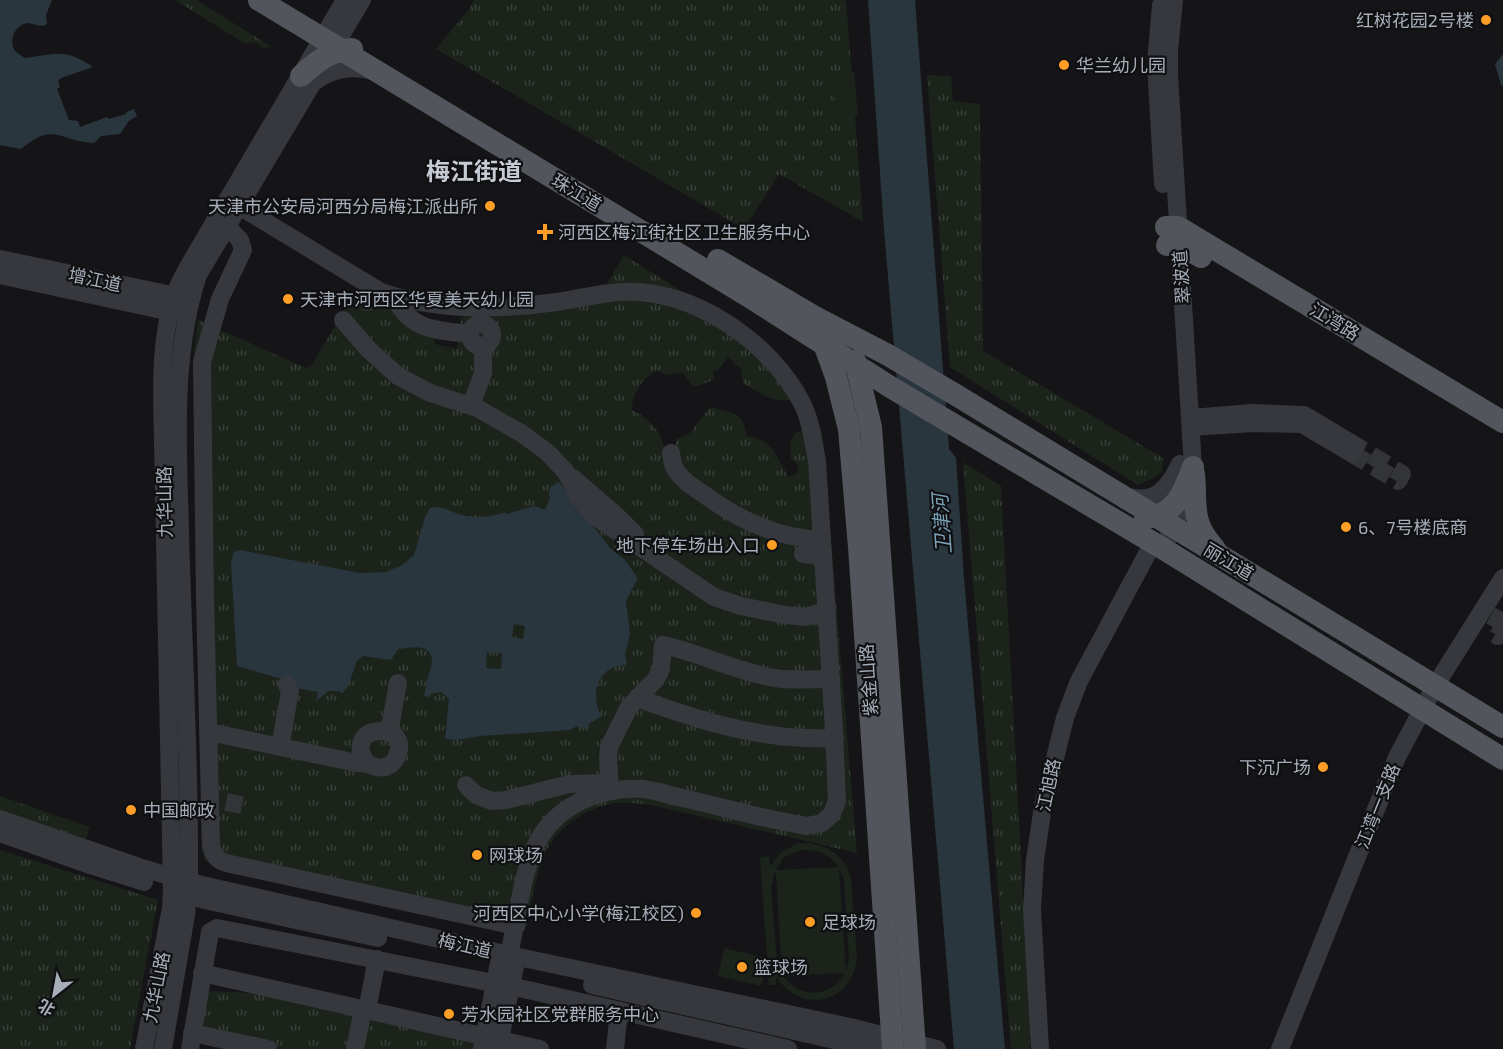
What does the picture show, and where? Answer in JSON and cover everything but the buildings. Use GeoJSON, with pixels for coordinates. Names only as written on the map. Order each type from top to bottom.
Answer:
{"type":"FeatureCollection","features":[{"type":"Feature","properties":{"kind":"main road","name":"珠江道"},"geometry":{"type":"LineString","coordinates":[[259,0],[383,66],[815,317],[888,355],[956,395]]}},
{"type":"Feature","properties":{"kind":"main road","name":"珠江道"},"geometry":{"type":"LineString","coordinates":[[286,0],[334,41]]}},
{"type":"Feature","properties":{"kind":"main road"},"geometry":{"type":"LineString","coordinates":[[307,80],[320,58],[334,41]]}},
{"type":"Feature","properties":{"kind":"main road","name":"珠江道"},"geometry":{"type":"LineString","coordinates":[[383,66],[857,367],[957,426]]}},
{"type":"Feature","properties":{"kind":"main road","name":"江湾路"},"geometry":{"type":"LineString","coordinates":[[1173,236],[1503,422]]}},
{"type":"Feature","properties":{"kind":"main road","name":"江湾路"},"geometry":{"type":"LineString","coordinates":[[1173,236],[1503,438]]}},
{"type":"Feature","properties":{"kind":"main road","name":"紫金山路"},"geometry":{"type":"LineString","coordinates":[[815,317],[844,403],[851,448],[898,1045]]}},
{"type":"Feature","properties":{"kind":"main road","name":"紫金山路"},"geometry":{"type":"LineString","coordinates":[[848,334],[871,427],[898,1045]]}},
{"type":"Feature","properties":{"kind":"main road","name":"丽江道"},"geometry":{"type":"LineString","coordinates":[[956,395],[1110,491],[1172,517],[1227,560],[1503,727]]}},
{"type":"Feature","properties":{"kind":"main road","name":"丽江道"},"geometry":{"type":"LineString","coordinates":[[957,426],[1220,583],[1503,759]]}},
{"type":"Feature","properties":{"kind":"main road"},"geometry":{"type":"LineString","coordinates":[[1097,509],[1134,517],[1172,517],[1187,465]]}},
{"type":"Feature","properties":{"kind":"main road"},"geometry":{"type":"LineString","coordinates":[[1187,465],[1198,526],[1206,539],[1227,560]]}},
{"type":"Feature","properties":{"kind":"street"},"geometry":{"type":"LineString","coordinates":[[334,41],[345,0]]}},
{"type":"Feature","properties":{"kind":"street"},"geometry":{"type":"LineString","coordinates":[[334,41],[362,0]]}},
{"type":"Feature","properties":{"kind":"street","name":"翠波道"},"geometry":{"type":"LineString","coordinates":[[1162,0],[1156,63],[1191,422],[1187,465]]}},
{"type":"Feature","properties":{"kind":"street","name":"翠波道"},"geometry":{"type":"LineString","coordinates":[[1174,0],[1169,51],[1173,236],[1187,465]]}},
{"type":"Feature","properties":{"kind":"street"},"geometry":{"type":"LineString","coordinates":[[307,80],[340,68],[383,66]]}},
{"type":"Feature","properties":{"kind":"street","name":"九华山路"},"geometry":{"type":"LineString","coordinates":[[163,1049],[186,915],[180,886],[162,394],[166,328],[240,206],[307,80]]}},
{"type":"Feature","properties":{"kind":"street","name":"九华山路"},"geometry":{"type":"LineString","coordinates":[[180,305],[199,247],[307,80]]}},
{"type":"Feature","properties":{"kind":"street"},"geometry":{"type":"LineString","coordinates":[[240,206],[381,292],[394,297],[461,308],[479,327],[483,373],[471,406]]}},
{"type":"Feature","properties":{"kind":"street"},"geometry":{"type":"LineString","coordinates":[[227,226],[240,240],[243,250],[220,299],[202,362],[204,598],[210,732],[218,800],[212,846],[216,859],[516,926]]}},
{"type":"Feature","properties":{"kind":"street","name":"增江道"},"geometry":{"type":"LineString","coordinates":[[0,259],[180,305]]}},
{"type":"Feature","properties":{"kind":"street","name":"增江道"},"geometry":{"type":"LineString","coordinates":[[0,276],[180,305]]}},
{"type":"Feature","properties":{"kind":"street"},"geometry":{"type":"LineString","coordinates":[[394,297],[401,309],[414,321],[433,329],[479,327],[534,304],[621,292],[658,294],[698,307],[742,334],[775,362],[803,404],[817,460],[835,738],[837,801],[832,814],[822,823],[807,826],[644,789],[569,784],[506,800],[492,801],[476,795],[466,785]]}},
{"type":"Feature","properties":{"kind":"street"},"geometry":{"type":"LineString","coordinates":[[343,320],[368,349],[399,376],[430,393],[471,406],[521,432],[566,472],[580,499],[596,517],[714,597],[765,612],[806,617],[826,610]]}},
{"type":"Feature","properties":{"kind":"street"},"geometry":{"type":"LineString","coordinates":[[1252,413],[1304,415],[1356,446],[1351,453],[1302,424],[1191,422],[1252,413]]}},
{"type":"Feature","properties":{"kind":"street"},"geometry":{"type":"LineString","coordinates":[[671,453],[674,466],[680,476],[738,517],[775,533],[801,539],[822,548]]}},
{"type":"Feature","properties":{"kind":"street"},"geometry":{"type":"LineString","coordinates":[[1110,491],[1133,499],[1152,498],[1159,494],[1187,465]]}},
{"type":"Feature","properties":{"kind":"street"},"geometry":{"type":"LineString","coordinates":[[1154,543],[1172,517],[1203,565],[1220,583]]}},
{"type":"Feature","properties":{"kind":"street","name":"江旭路"},"geometry":{"type":"LineString","coordinates":[[1040,1049],[1032,910],[1035,860],[1043,806],[1065,718],[1079,681],[1154,543]]}},
{"type":"Feature","properties":{"kind":"street"},"geometry":{"type":"LineString","coordinates":[[803,554],[822,548]]}},
{"type":"Feature","properties":{"kind":"street","name":"江湾一支路"},"geometry":{"type":"LineString","coordinates":[[1280,1049],[1397,757],[1435,686],[1503,579]]}},
{"type":"Feature","properties":{"kind":"street"},"geometry":{"type":"LineString","coordinates":[[610,786],[609,747],[629,707],[656,680],[661,669],[663,645],[690,651],[729,666],[775,678],[831,680]]}},
{"type":"Feature","properties":{"kind":"street"},"geometry":{"type":"LineString","coordinates":[[389,732],[398,683]]}},
{"type":"Feature","properties":{"kind":"street"},"geometry":{"type":"LineString","coordinates":[[280,747],[290,691],[287,685]]}},
{"type":"Feature","properties":{"kind":"street"},"geometry":{"type":"LineString","coordinates":[[637,698],[673,712],[736,730],[803,740],[835,738]]}},
{"type":"Feature","properties":{"kind":"street"},"geometry":{"type":"LineString","coordinates":[[380,730],[389,732],[396,739],[397,757],[394,762],[383,768],[370,766],[366,762],[361,750],[364,738],[380,730]]}},
{"type":"Feature","properties":{"kind":"street"},"geometry":{"type":"LineString","coordinates":[[210,732],[357,763],[366,762]]}},
{"type":"Feature","properties":{"kind":"street"},"geometry":{"type":"LineString","coordinates":[[491,1044],[508,959],[532,858],[538,842],[561,812],[610,786]]}},
{"type":"Feature","properties":{"kind":"street","name":"梅江道"},"geometry":{"type":"LineString","coordinates":[[0,819],[180,886]]}},
{"type":"Feature","properties":{"kind":"street","name":"梅江道"},"geometry":{"type":"LineString","coordinates":[[0,833],[90,865],[180,886],[898,1045],[937,1049]]}},
{"type":"Feature","properties":{"kind":"street","name":"九华山路"},"geometry":{"type":"LineString","coordinates":[[144,1049],[171,908],[180,886]]}},
{"type":"Feature","properties":{"kind":"street"},"geometry":{"type":"LineString","coordinates":[[268,1049],[191,1041],[210,932],[217,928],[503,985],[788,1049]]}},
{"type":"Feature","properties":{"kind":"street"},"geometry":{"type":"LineString","coordinates":[[355,1049],[377,959]]}},
{"type":"Feature","properties":{"kind":"street"},"geometry":{"type":"LineString","coordinates":[[202,973],[365,1010],[491,1044],[540,1049]]}},
{"type":"Feature","properties":{"kind":"street"},"geometry":{"type":"LineString","coordinates":[[615,1049],[619,1030],[619,1011]]}},
{"type":"Feature","properties":{"kind":"green space"},"geometry":{"type":"Polygon","coordinates":[[[175,0],[196,0],[272,47],[262,48],[256,42],[244,43],[175,0]]]}},
{"type":"Feature","properties":{"kind":"green space"},"geometry":{"type":"Polygon","coordinates":[[[474,0],[846,0],[863,222],[779,174],[744,229],[436,49],[474,0]]]}},
{"type":"Feature","properties":{"kind":"green space"},"geometry":{"type":"Polygon","coordinates":[[[854,72],[858,116],[837,117],[833,74],[854,72]]]}},
{"type":"Feature","properties":{"kind":"green space"},"geometry":{"type":"Polygon","coordinates":[[[927,75],[951,76],[953,101],[980,104],[983,351],[1163,458],[1162,472],[1152,479],[1138,485],[950,367],[927,75]]]}},
{"type":"Feature","properties":{"kind":"green space"},"geometry":{"type":"Polygon","coordinates":[[[624,255],[771,348],[788,366],[804,389],[788,400],[777,400],[764,395],[743,383],[741,369],[728,357],[720,368],[713,372],[714,380],[694,387],[683,373],[665,375],[657,370],[639,387],[632,403],[632,410],[649,421],[662,439],[669,466],[676,454],[676,439],[690,433],[710,407],[739,417],[743,422],[746,436],[769,445],[789,477],[796,474],[799,466],[791,459],[790,443],[794,434],[818,422],[822,433],[857,853],[651,805],[622,803],[606,805],[571,822],[553,840],[541,863],[525,931],[205,860],[202,850],[194,351],[198,320],[306,368],[311,366],[356,291],[380,300],[410,327],[433,336],[435,344],[457,349],[460,319],[469,298],[505,300],[605,287],[624,255]]]}},
{"type":"Feature","properties":{"kind":"green space"},"geometry":{"type":"Polygon","coordinates":[[[963,462],[1001,486],[1030,1026],[1029,1049],[1011,1049],[963,462]]]}},
{"type":"Feature","properties":{"kind":"green space"},"geometry":{"type":"Polygon","coordinates":[[[0,796],[90,827],[85,841],[0,812],[0,796]]]}},
{"type":"Feature","properties":{"kind":"green space","name":"网球场"},"geometry":{"type":"Polygon","coordinates":[[[447,833],[512,846],[506,876],[441,863],[447,833]]]}},
{"type":"Feature","properties":{"kind":"green space"},"geometry":{"type":"Polygon","coordinates":[[[798,843],[810,843],[837,854],[848,868],[851,879],[857,958],[853,974],[846,986],[836,994],[824,999],[812,1000],[799,997],[787,989],[776,977],[776,985],[769,985],[767,961],[761,986],[718,976],[724,948],[767,958],[760,857],[769,856],[770,867],[780,853],[798,843]],[[802,850],[784,857],[776,870],[838,867],[823,853],[813,850],[802,850]],[[839,869],[846,971],[849,959],[844,880],[839,869]],[[775,872],[771,887],[777,964],[782,974],[775,872]],[[845,973],[783,976],[798,989],[815,992],[831,987],[845,973]]]}},
{"type":"Feature","properties":{"kind":"green space"},"geometry":{"type":"Polygon","coordinates":[[[0,850],[158,900],[130,1049],[0,1049],[0,850]]]}},
{"type":"Feature","properties":{"kind":"green space"},"geometry":{"type":"Polygon","coordinates":[[[207,991],[269,994],[517,1049],[282,1049],[198,1029],[207,991]]]}},
{"type":"Feature","properties":{"kind":"water"},"geometry":{"type":"Polygon","coordinates":[[[0,0],[52,0],[46,15],[47,24],[41,26],[29,23],[20,26],[13,36],[14,49],[25,58],[60,54],[75,57],[93,67],[58,81],[60,87],[57,89],[69,120],[78,121],[80,127],[107,117],[109,119],[126,114],[134,109],[137,116],[129,121],[120,134],[101,136],[94,143],[49,134],[41,136],[21,149],[0,145],[0,0]]]}},
{"type":"Feature","properties":{"kind":"water","name":"卫津河"},"geometry":{"type":"Polygon","coordinates":[[[868,0],[915,0],[949,449],[956,458],[964,578],[1005,1049],[954,1049],[884,230],[868,0]]]}},
{"type":"Feature","properties":{"kind":"water"},"geometry":{"type":"Polygon","coordinates":[[[1503,54],[1503,86],[1495,64],[1503,54]]]}},
{"type":"Feature","properties":{"kind":"water"},"geometry":{"type":"Polygon","coordinates":[[[559,482],[610,548],[624,559],[638,578],[626,601],[630,634],[625,654],[627,665],[617,666],[603,675],[596,690],[598,708],[602,716],[589,724],[586,729],[577,726],[570,730],[480,736],[457,740],[445,739],[449,699],[441,692],[431,694],[429,697],[424,696],[432,657],[427,650],[420,647],[398,649],[391,660],[363,656],[357,661],[348,686],[342,694],[339,691],[329,691],[316,701],[318,692],[296,688],[282,679],[237,666],[231,562],[234,552],[240,550],[360,573],[386,572],[402,565],[414,555],[425,517],[430,508],[438,507],[462,515],[479,517],[505,512],[506,514],[535,506],[545,510],[550,498],[550,489],[559,482]],[[514,624],[512,637],[523,639],[525,626],[514,624]],[[487,652],[486,668],[501,669],[502,653],[487,652]]]}},
{"type":"Feature","properties":{"kind":"tunnel"},"geometry":{"type":"LineString","coordinates":[[1351,453],[1398,481],[1402,474],[1356,446]]}},
{"type":"Feature","properties":{"kind":"tunnel"},"geometry":{"type":"LineString","coordinates":[[1503,612],[1492,632],[1498,636],[1503,628]]}},
{"type":"Feature","properties":{"kind":"tunnel"},"geometry":{"type":"LineString","coordinates":[[226,802],[242,805]]}},
{"type":"Feature","properties":{"kind":"place","name":"红树花园2号楼"},"geometry":{"type":"Point","coordinates":[1486,20]}},
{"type":"Feature","properties":{"kind":"place","name":"华兰幼儿园"},"geometry":{"type":"Point","coordinates":[1064,65]}},
{"type":"Feature","properties":{"kind":"place","name":"天津市公安局河西分局梅江派出所"},"geometry":{"type":"Point","coordinates":[490,206]}},
{"type":"Feature","properties":{"kind":"place","name":"河西区梅江街社区卫生服务中心"},"geometry":{"type":"Point","coordinates":[545,232]}},
{"type":"Feature","properties":{"kind":"place","name":"天津市河西区华夏美天幼儿园"},"geometry":{"type":"Point","coordinates":[288,299]}},
{"type":"Feature","properties":{"kind":"place","name":"6、7号楼底商"},"geometry":{"type":"Point","coordinates":[1346,527]}},
{"type":"Feature","properties":{"kind":"place","name":"地下停车场出入口"},"geometry":{"type":"Point","coordinates":[772,545]}},
{"type":"Feature","properties":{"kind":"place","name":"下沉广场"},"geometry":{"type":"Point","coordinates":[1323,767]}},
{"type":"Feature","properties":{"kind":"place","name":"中国邮政"},"geometry":{"type":"Point","coordinates":[131,810]}},
{"type":"Feature","properties":{"kind":"place","name":"网球场"},"geometry":{"type":"Point","coordinates":[477,855]}},
{"type":"Feature","properties":{"kind":"place","name":"河西区中心小学(梅江校区)"},"geometry":{"type":"Point","coordinates":[696,913]}},
{"type":"Feature","properties":{"kind":"place","name":"足球场"},"geometry":{"type":"Point","coordinates":[810,922]}},
{"type":"Feature","properties":{"kind":"place","name":"篮球场"},"geometry":{"type":"Point","coordinates":[742,967]}},
{"type":"Feature","properties":{"kind":"place","name":"芳水园社区党群服务中心"},"geometry":{"type":"Point","coordinates":[449,1014]}},
{"type":"Feature","properties":{"kind":"district","name":"梅江街道"},"geometry":{"type":"Point","coordinates":[474,170]}}]}
